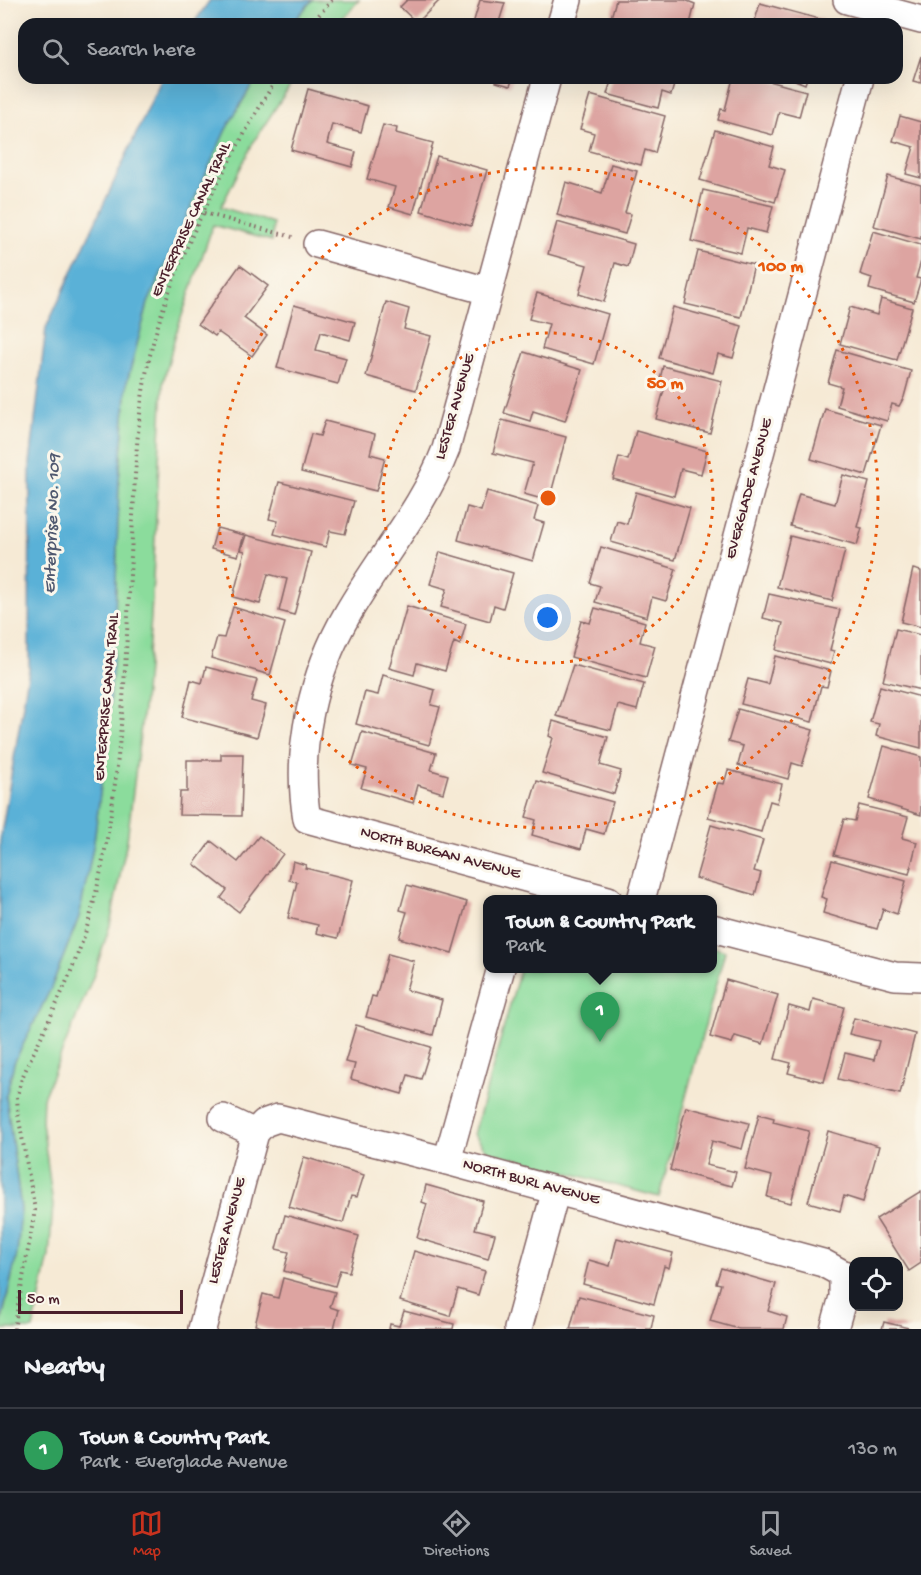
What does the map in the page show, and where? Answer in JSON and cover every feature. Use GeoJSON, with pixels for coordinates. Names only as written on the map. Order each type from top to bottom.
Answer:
{"type":"FeatureCollection","features":[{"type":"Feature","properties":{"kind":"street"},"geometry":{"type":"LineString","coordinates":[[563,18],[568,0]]}},
{"type":"Feature","properties":{"kind":"street"},"geometry":{"type":"LineString","coordinates":[[847,0],[921,20]]}},
{"type":"Feature","properties":{"kind":"street","name":"LESTER AVENUE"},"geometry":{"type":"LineString","coordinates":[[307,819],[303,781],[307,728],[318,680],[330,646],[349,611],[435,479],[446,449],[544,84]]}},
{"type":"Feature","properties":{"kind":"street","name":"EVERGLADE AVENUE"},"geometry":{"type":"LineString","coordinates":[[642,895],[858,84]]}},
{"type":"Feature","properties":{"kind":"street"},"geometry":{"type":"LineString","coordinates":[[317,244],[488,291]]}},
{"type":"Feature","properties":{"kind":"street","name":"NORTH BURGAN AVENUE"},"geometry":{"type":"LineString","coordinates":[[307,819],[524,889],[570,895]]}},
{"type":"Feature","properties":{"kind":"street"},"geometry":{"type":"LineString","coordinates":[[717,928],[895,976],[921,977]]}},
{"type":"Feature","properties":{"kind":"street"},"geometry":{"type":"LineString","coordinates":[[447,1161],[500,973]]}},
{"type":"Feature","properties":{"kind":"street"},"geometry":{"type":"LineString","coordinates":[[224,1118],[255,1133]]}},
{"type":"Feature","properties":{"kind":"street","name":"NORTH BURL AVENUE"},"geometry":{"type":"LineString","coordinates":[[255,1133],[264,1123],[278,1118],[447,1161],[823,1263],[843,1274],[843,1297],[834,1329]]}},
{"type":"Feature","properties":{"kind":"street","name":"LESTER AVENUE"},"geometry":{"type":"LineString","coordinates":[[202,1329],[255,1133]]}},
{"type":"Feature","properties":{"kind":"street"},"geometry":{"type":"LineString","coordinates":[[518,1329],[556,1190]]}},
{"type":"Feature","properties":{"kind":"path"},"geometry":{"type":"LineString","coordinates":[[316,18],[332,0]]}},
{"type":"Feature","properties":{"kind":"path","name":"ENTERPRISE CANAL TRAIL"},"geometry":{"type":"LineString","coordinates":[[14,1329],[35,1210],[18,1114],[17,1096],[22,1078],[75,962],[91,914],[106,841],[120,730],[139,416],[148,363],[166,297],[204,213],[273,84]]}},
{"type":"Feature","properties":{"kind":"path"},"geometry":{"type":"LineString","coordinates":[[204,213],[317,244]]}},
{"type":"Feature","properties":{"kind":"green space"},"geometry":{"type":"Polygon","coordinates":[[[312,0],[359,0],[342,18],[297,18],[312,0]]]}},
{"type":"Feature","properties":{"kind":"green space"},"geometry":{"type":"Polygon","coordinates":[[[252,84],[291,84],[254,141],[221,207],[273,223],[272,241],[213,225],[176,333],[163,383],[151,617],[145,693],[127,841],[110,925],[95,972],[43,1098],[42,1122],[53,1205],[49,1256],[33,1329],[0,1329],[17,1254],[21,1209],[6,1096],[14,1063],[51,988],[79,917],[94,842],[114,652],[119,480],[127,382],[148,303],[226,129],[252,84]]]}},
{"type":"Feature","properties":{"kind":"green space"},"geometry":{"type":"Polygon","coordinates":[[[717,948],[725,951],[659,1197],[487,1151],[474,1134],[519,973],[717,973],[717,948]]]}},
{"type":"Feature","properties":{"kind":"water"},"geometry":{"type":"Polygon","coordinates":[[[210,0],[312,0],[297,18],[197,18],[210,0]]]}},
{"type":"Feature","properties":{"kind":"water","name":"Enterprise No. 109"},"geometry":{"type":"Polygon","coordinates":[[[159,84],[252,84],[226,129],[148,303],[127,382],[119,480],[114,652],[94,842],[79,917],[51,988],[14,1063],[6,1096],[21,1209],[17,1254],[0,1326],[0,841],[29,669],[30,463],[46,328],[159,84]]]}},
{"type":"Feature","properties":{"kind":"building"},"geometry":{"type":"Polygon","coordinates":[[[407,0],[440,0],[422,18],[412,18],[400,7],[407,0]]]}},
{"type":"Feature","properties":{"kind":"building"},"geometry":{"type":"Polygon","coordinates":[[[480,0],[505,3],[500,18],[475,18],[480,0]]]}},
{"type":"Feature","properties":{"kind":"building"},"geometry":{"type":"Polygon","coordinates":[[[616,0],[685,0],[695,4],[692,18],[611,18],[616,0]]]}},
{"type":"Feature","properties":{"kind":"building"},"geometry":{"type":"Polygon","coordinates":[[[760,3],[816,18],[756,18],[760,3]]]}},
{"type":"Feature","properties":{"kind":"building"},"geometry":{"type":"Polygon","coordinates":[[[921,56],[921,83],[913,81],[921,56]]]}},
{"type":"Feature","properties":{"kind":"building"},"geometry":{"type":"Polygon","coordinates":[[[610,84],[674,84],[671,95],[662,92],[658,108],[607,94],[610,84]]]}},
{"type":"Feature","properties":{"kind":"building"},"geometry":{"type":"Polygon","coordinates":[[[732,84],[780,84],[806,91],[799,117],[779,112],[773,135],[718,120],[721,109],[725,110],[732,84]]]}},
{"type":"Feature","properties":{"kind":"building"},"geometry":{"type":"Polygon","coordinates":[[[308,89],[368,106],[361,132],[332,124],[327,144],[356,152],[352,167],[291,150],[308,89]]]}},
{"type":"Feature","properties":{"kind":"building"},"geometry":{"type":"Polygon","coordinates":[[[590,95],[665,116],[655,153],[645,150],[641,165],[589,151],[594,133],[580,129],[590,95]]]}},
{"type":"Feature","properties":{"kind":"building"},"geometry":{"type":"Polygon","coordinates":[[[900,116],[921,122],[921,178],[906,174],[914,147],[893,141],[900,116]]]}},
{"type":"Feature","properties":{"kind":"building"},"geometry":{"type":"Polygon","coordinates":[[[383,125],[397,128],[396,133],[433,143],[413,214],[389,207],[395,187],[367,179],[383,125]]]}},
{"type":"Feature","properties":{"kind":"building"},"geometry":{"type":"Polygon","coordinates":[[[715,130],[774,147],[769,165],[785,170],[775,202],[700,180],[715,130]]]}},
{"type":"Feature","properties":{"kind":"building"},"geometry":{"type":"Polygon","coordinates":[[[437,156],[487,170],[471,226],[421,211],[437,156]]]}},
{"type":"Feature","properties":{"kind":"building"},"geometry":{"type":"Polygon","coordinates":[[[611,164],[637,171],[625,213],[631,214],[625,234],[557,215],[566,182],[602,193],[611,164]]]}},
{"type":"Feature","properties":{"kind":"building"},"geometry":{"type":"Polygon","coordinates":[[[888,176],[921,185],[921,239],[874,226],[888,176]]]}},
{"type":"Feature","properties":{"kind":"building"},"geometry":{"type":"Polygon","coordinates":[[[703,190],[773,206],[766,233],[747,228],[741,253],[691,241],[703,190]]]}},
{"type":"Feature","properties":{"kind":"building"},"geometry":{"type":"Polygon","coordinates":[[[557,222],[634,244],[628,267],[615,263],[604,302],[579,294],[587,265],[548,254],[557,222]]]}},
{"type":"Feature","properties":{"kind":"building"},"geometry":{"type":"Polygon","coordinates":[[[873,231],[921,245],[921,261],[916,278],[921,279],[914,302],[869,289],[872,278],[860,274],[873,231]]]}},
{"type":"Feature","properties":{"kind":"building"},"geometry":{"type":"Polygon","coordinates":[[[698,251],[754,265],[741,317],[685,304],[698,251]]]}},
{"type":"Feature","properties":{"kind":"building"},"geometry":{"type":"Polygon","coordinates":[[[240,265],[268,286],[244,318],[267,335],[252,356],[218,332],[215,336],[198,324],[240,265]]]}},
{"type":"Feature","properties":{"kind":"building"},"geometry":{"type":"Polygon","coordinates":[[[537,293],[608,314],[594,364],[542,349],[549,324],[529,319],[537,293]]]}},
{"type":"Feature","properties":{"kind":"building"},"geometry":{"type":"Polygon","coordinates":[[[881,299],[912,308],[897,360],[840,344],[850,307],[877,315],[881,299]]]}},
{"type":"Feature","properties":{"kind":"building"},"geometry":{"type":"Polygon","coordinates":[[[386,302],[409,309],[404,329],[431,336],[416,390],[366,376],[386,302]]]}},
{"type":"Feature","properties":{"kind":"building"},"geometry":{"type":"Polygon","coordinates":[[[294,305],[355,322],[350,340],[321,332],[316,350],[346,358],[338,384],[277,368],[294,305]]]}},
{"type":"Feature","properties":{"kind":"building"},"geometry":{"type":"Polygon","coordinates":[[[673,307],[742,326],[733,358],[718,354],[713,373],[659,358],[673,307]]]}},
{"type":"Feature","properties":{"kind":"building"},"geometry":{"type":"Polygon","coordinates":[[[837,350],[911,371],[904,397],[899,406],[892,404],[887,421],[837,406],[842,387],[828,383],[837,350]]]}},
{"type":"Feature","properties":{"kind":"building"},"geometry":{"type":"Polygon","coordinates":[[[524,352],[582,370],[565,421],[533,411],[530,421],[504,413],[524,352]]]}},
{"type":"Feature","properties":{"kind":"building"},"geometry":{"type":"Polygon","coordinates":[[[663,366],[722,381],[710,433],[656,419],[664,390],[658,388],[663,366]]]}},
{"type":"Feature","properties":{"kind":"building"},"geometry":{"type":"Polygon","coordinates":[[[825,409],[881,425],[866,475],[811,459],[825,409]]]}},
{"type":"Feature","properties":{"kind":"building"},"geometry":{"type":"Polygon","coordinates":[[[502,420],[566,437],[549,501],[524,494],[533,463],[493,453],[502,420]]]}},
{"type":"Feature","properties":{"kind":"building"},"geometry":{"type":"Polygon","coordinates":[[[325,421],[375,434],[370,454],[385,458],[376,491],[301,472],[311,434],[320,436],[325,421]]]}},
{"type":"Feature","properties":{"kind":"building"},"geometry":{"type":"Polygon","coordinates":[[[636,431],[707,451],[701,474],[681,469],[674,496],[613,479],[619,457],[628,460],[636,431]]]}},
{"type":"Feature","properties":{"kind":"building"},"geometry":{"type":"Polygon","coordinates":[[[843,475],[869,482],[857,527],[862,528],[857,545],[790,526],[799,494],[835,504],[843,475]]]}},
{"type":"Feature","properties":{"kind":"building"},"geometry":{"type":"Polygon","coordinates":[[[279,482],[354,501],[345,534],[330,531],[326,547],[274,534],[278,521],[269,519],[279,482]]]}},
{"type":"Feature","properties":{"kind":"building"},"geometry":{"type":"Polygon","coordinates":[[[487,491],[538,506],[534,520],[544,523],[533,561],[458,540],[467,507],[481,511],[487,491]]]}},
{"type":"Feature","properties":{"kind":"building"},"geometry":{"type":"Polygon","coordinates":[[[636,492],[690,508],[675,560],[611,542],[617,521],[627,524],[636,492]]]}},
{"type":"Feature","properties":{"kind":"building"},"geometry":{"type":"Polygon","coordinates":[[[217,528],[244,535],[238,556],[211,549],[217,528]]]}},
{"type":"Feature","properties":{"kind":"building"},"geometry":{"type":"Polygon","coordinates":[[[246,535],[311,552],[294,615],[279,611],[287,579],[268,574],[260,604],[233,597],[245,551],[241,550],[246,535]]]}},
{"type":"Feature","properties":{"kind":"building"},"geometry":{"type":"Polygon","coordinates":[[[790,536],[845,550],[832,601],[777,587],[790,536]]]}},
{"type":"Feature","properties":{"kind":"building"},"geometry":{"type":"Polygon","coordinates":[[[601,547],[676,569],[666,601],[652,597],[647,617],[595,602],[600,586],[590,583],[601,547]]]}},
{"type":"Feature","properties":{"kind":"building"},"geometry":{"type":"Polygon","coordinates":[[[440,552],[513,573],[503,608],[494,605],[490,621],[441,607],[447,589],[430,584],[440,552]]]}},
{"type":"Feature","properties":{"kind":"building"},"geometry":{"type":"Polygon","coordinates":[[[913,569],[921,571],[921,627],[901,622],[913,569]]]}},
{"type":"Feature","properties":{"kind":"building"},"geometry":{"type":"Polygon","coordinates":[[[769,594],[840,610],[830,650],[834,651],[831,664],[776,650],[783,623],[763,618],[769,594]]]}},
{"type":"Feature","properties":{"kind":"building"},"geometry":{"type":"Polygon","coordinates":[[[407,606],[466,624],[460,645],[454,642],[445,671],[417,663],[414,675],[389,668],[407,606]]]}},
{"type":"Feature","properties":{"kind":"building"},"geometry":{"type":"Polygon","coordinates":[[[233,607],[285,623],[270,675],[211,658],[217,637],[224,638],[233,607]]]}},
{"type":"Feature","properties":{"kind":"building"},"geometry":{"type":"Polygon","coordinates":[[[595,608],[645,622],[640,642],[655,646],[646,678],[571,657],[581,621],[590,623],[595,608]]]}},
{"type":"Feature","properties":{"kind":"building"},"geometry":{"type":"Polygon","coordinates":[[[896,629],[921,635],[921,690],[883,681],[896,629]]]}},
{"type":"Feature","properties":{"kind":"building"},"geometry":{"type":"Polygon","coordinates":[[[775,656],[831,671],[827,687],[821,686],[812,722],[741,704],[748,679],[768,684],[775,656]]]}},
{"type":"Feature","properties":{"kind":"building"},"geometry":{"type":"Polygon","coordinates":[[[573,665],[644,684],[637,710],[618,705],[611,730],[556,716],[573,665]]]}},
{"type":"Feature","properties":{"kind":"building"},"geometry":{"type":"Polygon","coordinates":[[[206,667],[257,680],[251,701],[266,705],[257,737],[182,717],[191,680],[202,683],[206,667]]]}},
{"type":"Feature","properties":{"kind":"building"},"geometry":{"type":"Polygon","coordinates":[[[383,675],[435,690],[431,705],[440,707],[429,745],[356,724],[365,692],[378,695],[383,675]]]}},
{"type":"Feature","properties":{"kind":"building"},"geometry":{"type":"Polygon","coordinates":[[[880,686],[921,697],[921,748],[876,736],[879,724],[870,722],[880,686]]]}},
{"type":"Feature","properties":{"kind":"building"},"geometry":{"type":"Polygon","coordinates":[[[738,709],[813,730],[802,766],[792,763],[788,779],[738,765],[743,746],[728,742],[738,709]]]}},
{"type":"Feature","properties":{"kind":"building"},"geometry":{"type":"Polygon","coordinates":[[[553,721],[608,737],[600,765],[621,771],[614,794],[542,773],[553,738],[549,736],[553,721]]]}},
{"type":"Feature","properties":{"kind":"building"},"geometry":{"type":"Polygon","coordinates":[[[362,732],[436,753],[431,770],[448,775],[443,793],[418,785],[413,803],[361,788],[367,769],[352,765],[362,732]]]}},
{"type":"Feature","properties":{"kind":"building"},"geometry":{"type":"Polygon","coordinates":[[[884,746],[921,757],[921,815],[869,799],[884,746]]]}},
{"type":"Feature","properties":{"kind":"building"},"geometry":{"type":"Polygon","coordinates":[[[221,754],[243,754],[241,816],[179,815],[180,792],[187,792],[187,760],[221,760],[221,754]]]}},
{"type":"Feature","properties":{"kind":"building"},"geometry":{"type":"Polygon","coordinates":[[[728,770],[782,784],[777,803],[770,801],[761,832],[708,817],[718,783],[724,784],[728,770]]]}},
{"type":"Feature","properties":{"kind":"building"},"geometry":{"type":"Polygon","coordinates":[[[537,781],[613,802],[604,834],[586,829],[581,849],[532,835],[536,820],[526,817],[537,781]]]}},
{"type":"Feature","properties":{"kind":"building"},"geometry":{"type":"Polygon","coordinates":[[[859,805],[908,817],[902,838],[917,842],[909,874],[834,855],[844,819],[855,821],[859,805]]]}},
{"type":"Feature","properties":{"kind":"building"},"geometry":{"type":"Polygon","coordinates":[[[711,825],[763,840],[754,871],[761,873],[755,895],[696,878],[711,825]]]}},
{"type":"Feature","properties":{"kind":"building"},"geometry":{"type":"Polygon","coordinates":[[[259,836],[283,854],[239,912],[221,898],[227,890],[194,864],[211,841],[238,862],[259,836]]]}},
{"type":"Feature","properties":{"kind":"building"},"geometry":{"type":"Polygon","coordinates":[[[832,860],[906,881],[897,914],[883,909],[877,929],[823,913],[827,899],[821,897],[832,860]]]}},
{"type":"Feature","properties":{"kind":"building"},"geometry":{"type":"Polygon","coordinates":[[[293,861],[306,865],[305,868],[353,880],[338,938],[316,933],[318,925],[288,918],[297,882],[289,880],[293,861]]]}},
{"type":"Feature","properties":{"kind":"building"},"geometry":{"type":"Polygon","coordinates":[[[407,885],[467,902],[452,953],[399,938],[407,912],[400,910],[407,885]]]}},
{"type":"Feature","properties":{"kind":"building"},"geometry":{"type":"Polygon","coordinates":[[[388,954],[414,961],[406,990],[442,1000],[433,1035],[366,1017],[372,996],[376,997],[388,954]]]}},
{"type":"Feature","properties":{"kind":"building"},"geometry":{"type":"Polygon","coordinates":[[[726,980],[778,995],[763,1044],[735,1036],[732,1043],[710,1037],[726,980]]]}},
{"type":"Feature","properties":{"kind":"building"},"geometry":{"type":"Polygon","coordinates":[[[813,999],[844,1007],[824,1082],[788,1073],[791,1063],[775,1059],[789,1006],[810,1012],[813,999]]]}},
{"type":"Feature","properties":{"kind":"building"},"geometry":{"type":"Polygon","coordinates":[[[854,1018],[915,1034],[900,1094],[838,1079],[845,1053],[874,1060],[879,1041],[849,1034],[854,1018]]]}},
{"type":"Feature","properties":{"kind":"building"},"geometry":{"type":"Polygon","coordinates":[[[356,1025],[431,1047],[421,1079],[408,1075],[402,1094],[351,1079],[355,1064],[345,1062],[356,1025]]]}},
{"type":"Feature","properties":{"kind":"building"},"geometry":{"type":"Polygon","coordinates":[[[686,1107],[749,1123],[742,1149],[712,1141],[706,1165],[736,1172],[732,1186],[670,1170],[686,1107]]]}},
{"type":"Feature","properties":{"kind":"building"},"geometry":{"type":"Polygon","coordinates":[[[759,1114],[774,1118],[773,1122],[809,1131],[791,1203],[767,1197],[772,1176],[745,1169],[759,1114]]]}},
{"type":"Feature","properties":{"kind":"building"},"geometry":{"type":"Polygon","coordinates":[[[828,1131],[879,1146],[863,1202],[844,1196],[840,1211],[808,1202],[828,1131]]]}},
{"type":"Feature","properties":{"kind":"building"},"geometry":{"type":"Polygon","coordinates":[[[304,1157],[364,1175],[357,1197],[351,1196],[343,1223],[289,1207],[304,1157]]]}},
{"type":"Feature","properties":{"kind":"building"},"geometry":{"type":"Polygon","coordinates":[[[426,1185],[483,1201],[475,1229],[495,1234],[488,1259],[417,1238],[427,1204],[422,1202],[426,1185]]]}},
{"type":"Feature","properties":{"kind":"building"},"geometry":{"type":"Polygon","coordinates":[[[921,1191],[921,1263],[909,1271],[903,1257],[900,1257],[876,1219],[921,1191]]]}},
{"type":"Feature","properties":{"kind":"building"},"geometry":{"type":"Polygon","coordinates":[[[285,1215],[359,1236],[349,1272],[340,1270],[335,1286],[284,1271],[289,1252],[276,1249],[285,1215]]]}},
{"type":"Feature","properties":{"kind":"building"},"geometry":{"type":"Polygon","coordinates":[[[617,1238],[673,1253],[669,1268],[664,1266],[654,1304],[583,1284],[589,1260],[610,1266],[617,1238]]]}},
{"type":"Feature","properties":{"kind":"building"},"geometry":{"type":"Polygon","coordinates":[[[414,1251],[485,1271],[478,1295],[458,1289],[450,1316],[400,1301],[414,1251]]]}},
{"type":"Feature","properties":{"kind":"building"},"geometry":{"type":"Polygon","coordinates":[[[721,1268],[776,1284],[768,1311],[787,1317],[784,1329],[739,1329],[710,1321],[721,1284],[716,1283],[721,1268]]]}},
{"type":"Feature","properties":{"kind":"building"},"geometry":{"type":"Polygon","coordinates":[[[283,1278],[335,1292],[330,1307],[339,1310],[334,1329],[268,1329],[255,1325],[263,1294],[278,1298],[283,1278]]]}},
{"type":"Feature","properties":{"kind":"building"},"geometry":{"type":"Polygon","coordinates":[[[579,1296],[654,1315],[651,1329],[570,1329],[579,1296]]]}},
{"type":"Feature","properties":{"kind":"building"},"geometry":{"type":"Polygon","coordinates":[[[404,1311],[454,1324],[453,1329],[389,1329],[390,1324],[399,1326],[404,1311]]]}},
{"type":"Feature","properties":{"kind":"building"},"geometry":{"type":"Polygon","coordinates":[[[884,1322],[909,1328],[909,1329],[882,1329],[884,1322]]]}},
{"type":"Feature","properties":{"kind":"place","name":"Town & Country Park"},"geometry":{"type":"Point","coordinates":[600,1042]}}]}
